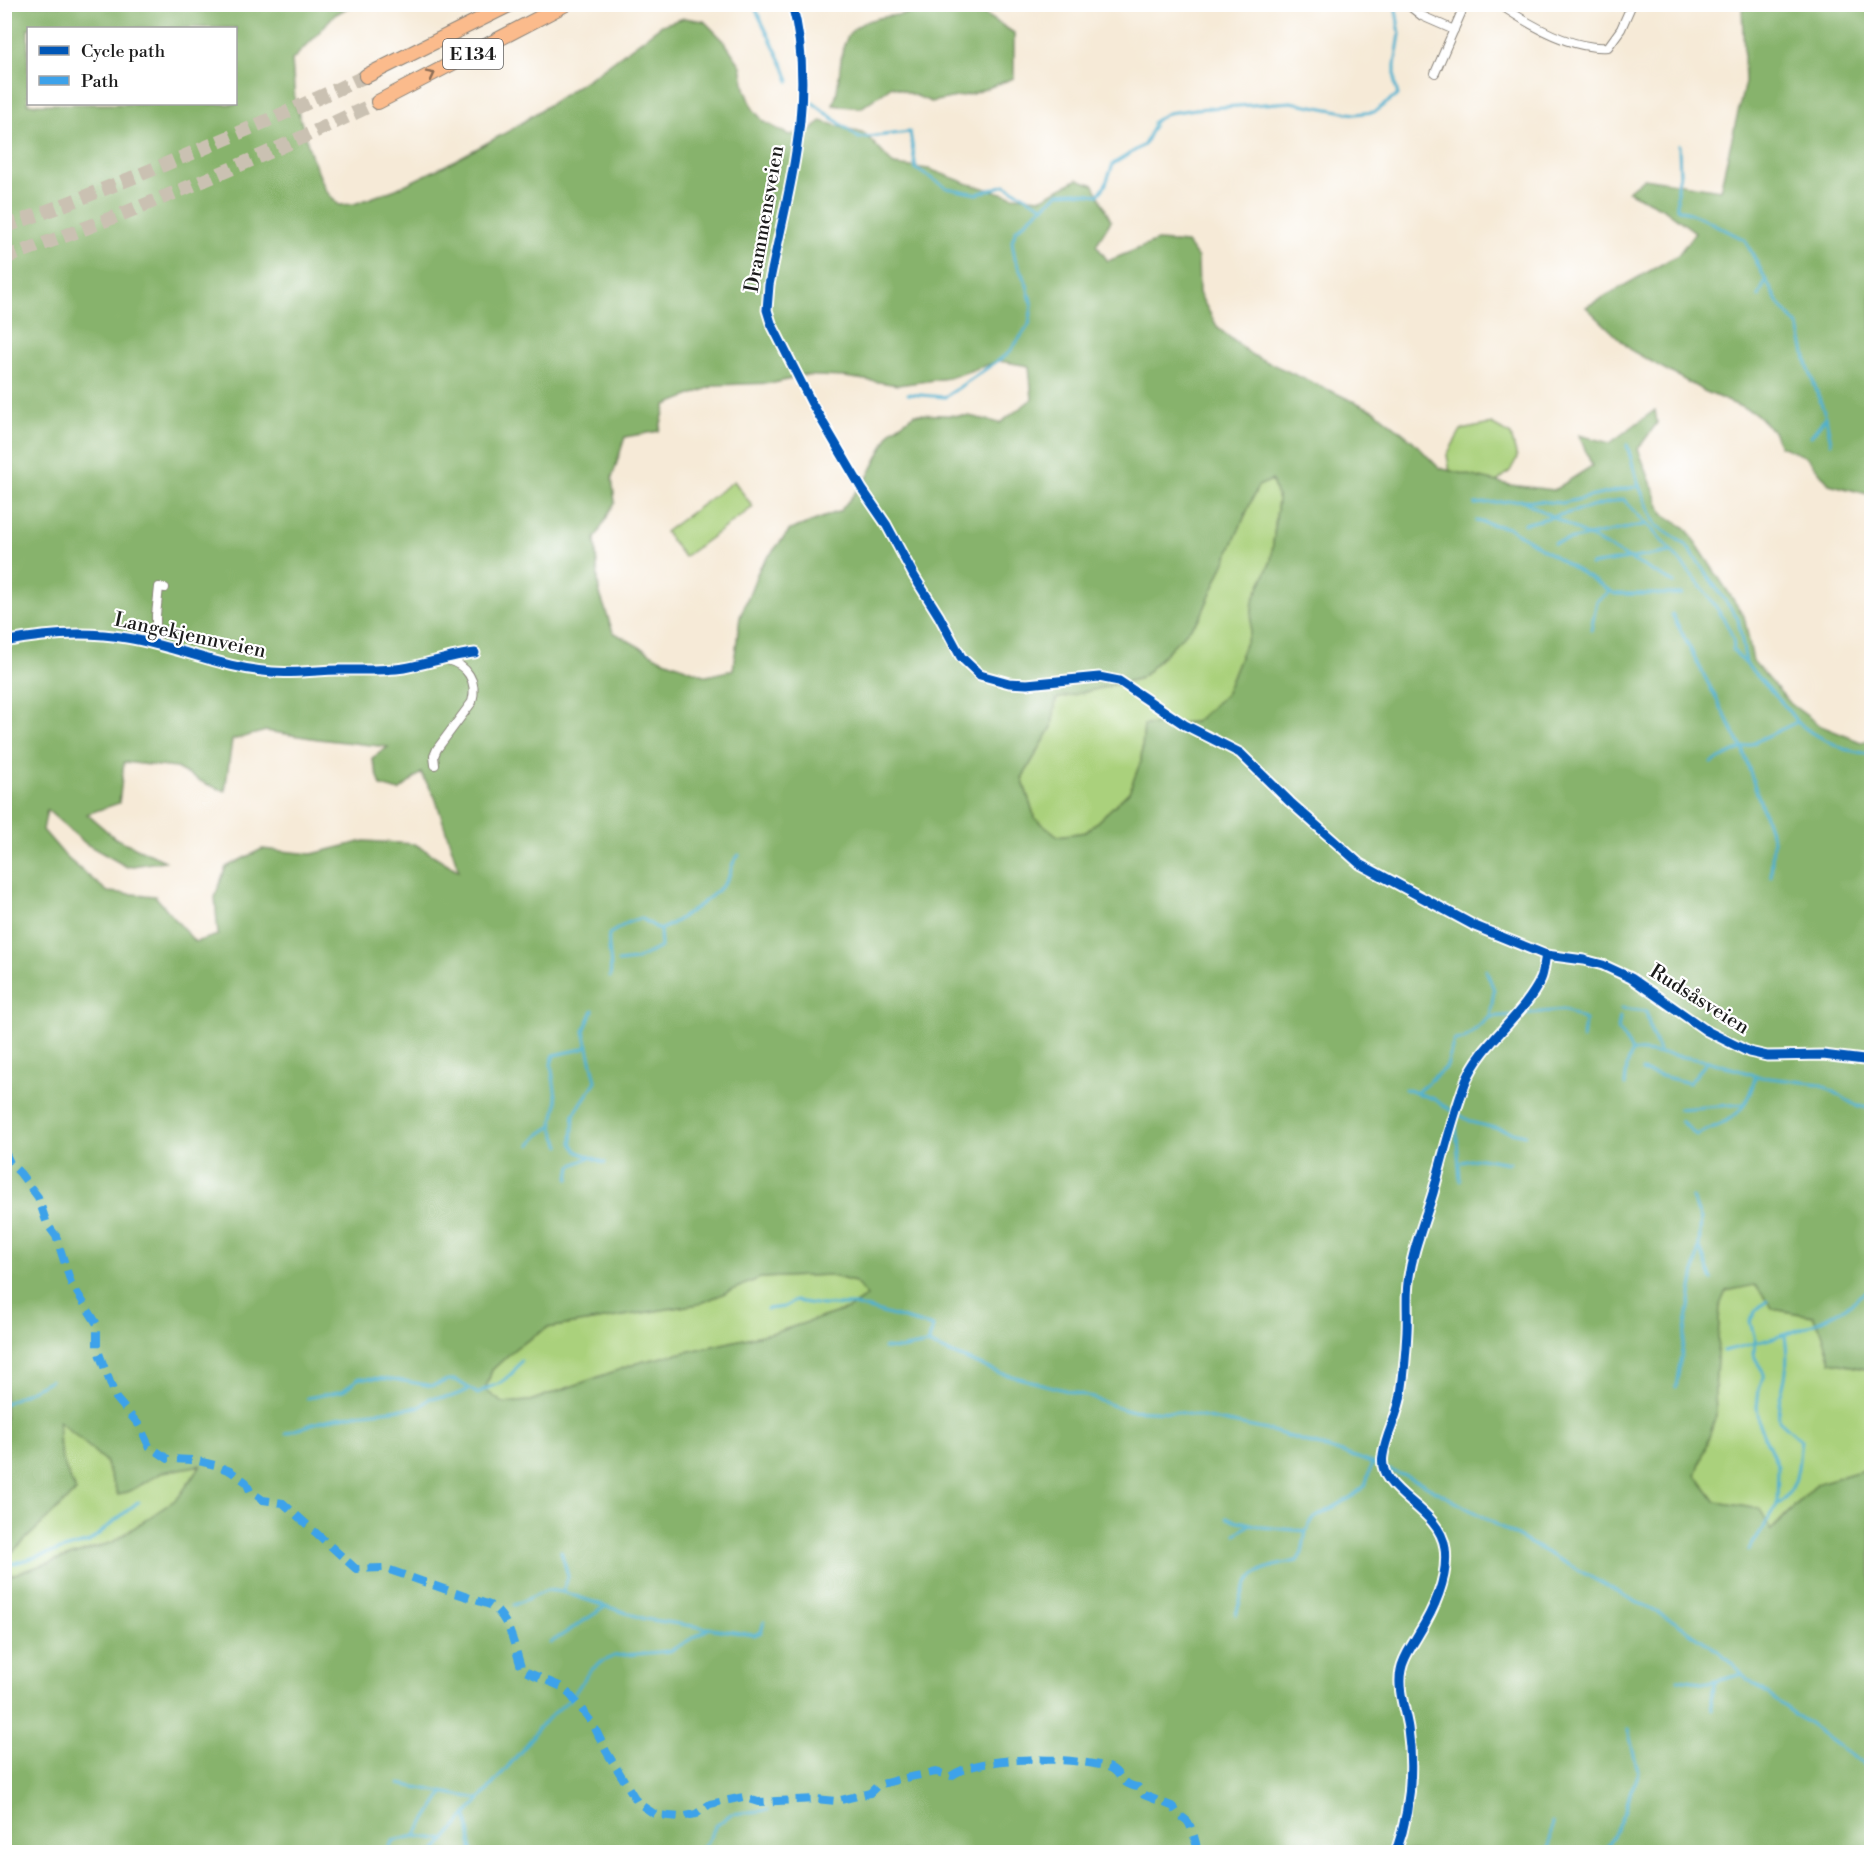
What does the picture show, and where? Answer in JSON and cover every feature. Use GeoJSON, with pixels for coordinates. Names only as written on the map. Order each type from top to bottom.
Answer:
{"type":"FeatureCollection","features":[{"type":"Feature","properties":{"kind":"highway","name":"E 134"},"geometry":{"type":"LineString","coordinates":[[366,76],[511,4]]}},
{"type":"Feature","properties":{"kind":"highway","name":"E 134"},"geometry":{"type":"LineString","coordinates":[[378,102],[566,4]]}},
{"type":"Feature","properties":{"kind":"street","name":"Drammensveien"},"geometry":{"type":"LineString","coordinates":[[792,4],[803,64],[800,128],[769,285],[767,310],[780,344],[811,402],[862,489],[886,524],[961,657],[980,675],[1009,683],[1027,684],[1099,677],[1119,681],[1185,725],[1240,753],[1290,802],[1360,864],[1475,926],[1546,956]]}},
{"type":"Feature","properties":{"kind":"street"},"geometry":{"type":"LineString","coordinates":[[1407,4],[1422,16],[1454,30]]}},
{"type":"Feature","properties":{"kind":"street"},"geometry":{"type":"LineString","coordinates":[[1435,73],[1465,4]]}},
{"type":"Feature","properties":{"kind":"street"},"geometry":{"type":"LineString","coordinates":[[1499,4],[1523,20],[1593,48],[1608,47],[1621,29],[1632,4]]}},
{"type":"Feature","properties":{"kind":"street"},"geometry":{"type":"LineString","coordinates":[[156,645],[159,587],[165,588]]}},
{"type":"Feature","properties":{"kind":"street","name":"Langekjennveien"},"geometry":{"type":"LineString","coordinates":[[4,642],[26,638],[85,634],[128,638],[227,665],[275,672],[402,668],[475,652]]}},
{"type":"Feature","properties":{"kind":"street"},"geometry":{"type":"LineString","coordinates":[[435,765],[434,756],[437,748],[472,702],[474,694],[471,678],[466,670],[459,664],[445,659]]}},
{"type":"Feature","properties":{"kind":"street"},"geometry":{"type":"LineString","coordinates":[[1396,1852],[1406,1815],[1412,1769],[1408,1727],[1400,1687],[1401,1670],[1439,1591],[1445,1561],[1443,1539],[1436,1524],[1392,1484],[1385,1474],[1382,1463],[1400,1396],[1406,1345],[1410,1267],[1452,1121],[1468,1078],[1483,1053],[1535,989],[1542,977],[1546,956]]}},
{"type":"Feature","properties":{"kind":"street","name":"Rudsåsveien"},"geometry":{"type":"LineString","coordinates":[[1546,956],[1594,962],[1631,978],[1707,1030],[1749,1052],[1767,1056],[1823,1054],[1872,1061]]}},
{"type":"Feature","properties":{"kind":"green space"},"geometry":{"type":"Polygon","coordinates":[[[937,4],[971,5],[1014,33],[1014,78],[972,94],[931,102],[892,86],[861,108],[833,105],[844,45],[854,28],[871,20],[910,13],[937,4]]]}},
{"type":"Feature","properties":{"kind":"green space"},"geometry":{"type":"Polygon","coordinates":[[[5,5],[352,5],[333,16],[292,60],[295,101],[311,155],[326,191],[339,205],[354,204],[396,189],[509,131],[597,73],[662,25],[684,18],[704,21],[724,41],[741,66],[745,88],[753,109],[764,122],[789,135],[811,131],[821,121],[865,134],[894,165],[929,169],[969,184],[1013,196],[1042,198],[1078,179],[1094,185],[1111,221],[1096,245],[1108,261],[1157,241],[1187,243],[1198,258],[1199,293],[1218,328],[1252,355],[1375,411],[1413,441],[1439,468],[1510,485],[1554,490],[1592,466],[1579,435],[1610,443],[1655,410],[1657,423],[1638,449],[1663,514],[1686,528],[1744,616],[1753,661],[1791,704],[1821,726],[1861,742],[1871,740],[1871,1370],[1831,1362],[1822,1332],[1813,1316],[1773,1309],[1755,1285],[1726,1291],[1720,1305],[1715,1392],[1716,1416],[1696,1475],[1716,1502],[1760,1509],[1771,1531],[1816,1484],[1871,1468],[1871,1852],[5,1852],[5,1577],[113,1542],[178,1498],[201,1465],[163,1472],[130,1491],[118,1495],[105,1461],[59,1421],[62,1457],[76,1491],[5,1557],[5,5]],[[999,361],[949,378],[898,385],[845,377],[792,375],[791,379],[774,383],[716,385],[666,405],[659,431],[625,437],[612,478],[615,502],[595,539],[599,591],[613,632],[659,658],[707,676],[733,670],[740,617],[760,567],[790,530],[840,511],[867,478],[891,431],[915,414],[969,416],[1000,423],[1032,399],[1029,366],[999,361]],[[1272,480],[1258,486],[1200,618],[1141,678],[1056,699],[1052,727],[1022,778],[1035,818],[1058,836],[1086,832],[1129,792],[1141,761],[1144,725],[1195,722],[1225,695],[1250,632],[1253,601],[1271,561],[1278,500],[1272,480]],[[266,731],[232,740],[225,791],[176,768],[124,762],[119,803],[87,814],[115,838],[165,861],[127,867],[86,844],[47,810],[43,830],[67,858],[108,892],[155,896],[195,942],[218,935],[215,896],[226,867],[262,849],[312,854],[364,841],[415,844],[459,871],[435,797],[421,773],[399,791],[381,786],[372,758],[388,747],[266,731]],[[828,1275],[760,1278],[699,1304],[547,1328],[517,1347],[492,1370],[485,1390],[503,1403],[530,1401],[641,1362],[780,1331],[848,1309],[867,1296],[855,1282],[828,1275]]]}},
{"type":"Feature","properties":{"kind":"green space"},"geometry":{"type":"Polygon","coordinates":[[[1742,5],[1871,5],[1871,495],[1829,484],[1807,457],[1780,446],[1772,430],[1755,413],[1704,391],[1632,351],[1586,307],[1678,255],[1695,232],[1664,209],[1628,191],[1644,178],[1720,190],[1745,82],[1742,5]]]}},
{"type":"Feature","properties":{"kind":"green space"},"geometry":{"type":"Polygon","coordinates":[[[1491,424],[1511,435],[1517,458],[1510,471],[1483,493],[1450,472],[1447,455],[1461,430],[1491,424]]]}},
{"type":"Feature","properties":{"kind":"green space"},"geometry":{"type":"Polygon","coordinates":[[[1272,480],[1278,500],[1271,561],[1253,601],[1250,632],[1225,695],[1195,722],[1144,725],[1141,761],[1129,792],[1086,832],[1058,836],[1035,818],[1022,778],[1052,727],[1056,699],[1141,678],[1200,618],[1258,486],[1272,480]]]}},
{"type":"Feature","properties":{"kind":"green space"},"geometry":{"type":"Polygon","coordinates":[[[734,481],[753,507],[684,557],[665,532],[734,481]]]}},
{"type":"Feature","properties":{"kind":"green space"},"geometry":{"type":"Polygon","coordinates":[[[828,1275],[855,1282],[868,1295],[848,1309],[780,1331],[641,1362],[530,1401],[503,1403],[485,1390],[492,1370],[517,1347],[547,1328],[699,1304],[760,1278],[828,1275]]]}},
{"type":"Feature","properties":{"kind":"green space"},"geometry":{"type":"Polygon","coordinates":[[[1755,1284],[1773,1309],[1813,1316],[1822,1332],[1832,1362],[1871,1370],[1871,1468],[1816,1484],[1770,1531],[1759,1509],[1716,1502],[1696,1475],[1716,1416],[1715,1392],[1720,1304],[1726,1291],[1755,1284]]]}},
{"type":"Feature","properties":{"kind":"green space"},"geometry":{"type":"Polygon","coordinates":[[[59,1420],[105,1461],[118,1495],[130,1491],[163,1472],[202,1465],[178,1498],[113,1542],[5,1577],[5,1557],[76,1491],[62,1457],[59,1420]]]}},
{"type":"Feature","properties":{"kind":"waterway"},"geometry":{"type":"LineString","coordinates":[[753,4],[789,81]]}},
{"type":"Feature","properties":{"kind":"waterway"},"geometry":{"type":"LineString","coordinates":[[908,394],[945,397],[1009,353],[1029,325],[1032,306],[1027,285],[1015,259],[1012,241],[1016,230],[1059,193],[1075,192],[1098,195],[1105,186],[1113,164],[1144,145],[1153,127],[1153,122],[1168,113],[1291,102],[1355,114],[1374,112],[1398,95],[1395,84],[1395,65],[1400,34],[1395,4]]}},
{"type":"Feature","properties":{"kind":"waterway"},"geometry":{"type":"LineString","coordinates":[[813,103],[859,138],[910,132],[916,169],[947,188],[977,194],[1005,185],[1044,207]]}},
{"type":"Feature","properties":{"kind":"waterway"},"geometry":{"type":"LineString","coordinates":[[1679,145],[1680,176],[1677,185],[1677,208],[1745,240],[1778,303],[1799,327],[1808,367],[1826,417],[1831,443]]}},
{"type":"Feature","properties":{"kind":"waterway"},"geometry":{"type":"LineString","coordinates":[[1759,296],[1766,280]]}},
{"type":"Feature","properties":{"kind":"waterway"},"geometry":{"type":"LineString","coordinates":[[1811,436],[1826,417]]}},
{"type":"Feature","properties":{"kind":"waterway"},"geometry":{"type":"LineString","coordinates":[[1627,445],[1639,486],[1656,525],[1686,545],[1738,619],[1746,663]]}},
{"type":"Feature","properties":{"kind":"waterway"},"geometry":{"type":"LineString","coordinates":[[1475,504],[1522,500],[1562,503],[1639,486]]}},
{"type":"Feature","properties":{"kind":"waterway"},"geometry":{"type":"LineString","coordinates":[[1524,524],[1623,499],[1670,549],[1708,596],[1723,618],[1732,637],[1733,650],[1797,722],[1812,733],[1844,749],[1872,755]]}},
{"type":"Feature","properties":{"kind":"waterway"},"geometry":{"type":"LineString","coordinates":[[1522,500],[1674,583]]}},
{"type":"Feature","properties":{"kind":"waterway"},"geometry":{"type":"LineString","coordinates":[[1476,521],[1509,528],[1615,594],[1682,594]]}},
{"type":"Feature","properties":{"kind":"waterway"},"geometry":{"type":"LineString","coordinates":[[1554,543],[1647,524]]}},
{"type":"Feature","properties":{"kind":"waterway"},"geometry":{"type":"LineString","coordinates":[[1590,565],[1671,552]]}},
{"type":"Feature","properties":{"kind":"waterway"},"geometry":{"type":"LineString","coordinates":[[1591,630],[1597,601],[1610,591]]}},
{"type":"Feature","properties":{"kind":"waterway"},"geometry":{"type":"LineString","coordinates":[[1672,614],[1742,748],[1773,840],[1771,877]]}},
{"type":"Feature","properties":{"kind":"waterway"},"geometry":{"type":"LineString","coordinates":[[1711,763],[1797,722]]}},
{"type":"Feature","properties":{"kind":"waterway"},"geometry":{"type":"LineString","coordinates":[[618,962],[635,960],[661,947],[660,930],[687,914],[718,890],[725,883],[739,855]]}},
{"type":"Feature","properties":{"kind":"waterway"},"geometry":{"type":"LineString","coordinates":[[610,977],[609,934],[641,918],[660,930]]}},
{"type":"Feature","properties":{"kind":"waterway"},"geometry":{"type":"LineString","coordinates":[[1486,970],[1494,990],[1490,1017]]}},
{"type":"Feature","properties":{"kind":"waterway"},"geometry":{"type":"LineString","coordinates":[[1621,1008],[1646,1011],[1659,1051]]}},
{"type":"Feature","properties":{"kind":"waterway"},"geometry":{"type":"LineString","coordinates":[[593,1010],[584,1031],[596,1081],[574,1114],[572,1143],[578,1152],[605,1163]]}},
{"type":"Feature","properties":{"kind":"waterway"},"geometry":{"type":"LineString","coordinates":[[1519,1014],[1565,1010],[1585,1020],[1583,1039]]}},
{"type":"Feature","properties":{"kind":"waterway"},"geometry":{"type":"LineString","coordinates":[[1416,1093],[1447,1066],[1454,1040],[1464,1039],[1490,1017],[1513,1015]]}},
{"type":"Feature","properties":{"kind":"waterway"},"geometry":{"type":"LineString","coordinates":[[1620,1017],[1618,1029],[1632,1051]]}},
{"type":"Feature","properties":{"kind":"waterway"},"geometry":{"type":"LineString","coordinates":[[560,1146],[552,1126],[557,1103],[551,1064],[554,1055],[583,1049],[588,1045]]}},
{"type":"Feature","properties":{"kind":"waterway"},"geometry":{"type":"LineString","coordinates":[[1632,1051],[1708,1061],[1761,1077],[1820,1084],[1855,1105],[1872,1109]]}},
{"type":"Feature","properties":{"kind":"waterway"},"geometry":{"type":"LineString","coordinates":[[1625,1085],[1627,1066],[1632,1051]]}},
{"type":"Feature","properties":{"kind":"waterway"},"geometry":{"type":"LineString","coordinates":[[1642,1071],[1689,1083],[1708,1061]]}},
{"type":"Feature","properties":{"kind":"waterway"},"geometry":{"type":"LineString","coordinates":[[1681,1121],[1696,1135],[1728,1120],[1747,1100],[1756,1075]]}},
{"type":"Feature","properties":{"kind":"waterway"},"geometry":{"type":"LineString","coordinates":[[1405,1089],[1434,1099],[1455,1113]]}},
{"type":"Feature","properties":{"kind":"waterway"},"geometry":{"type":"LineString","coordinates":[[1678,1109],[1745,1104]]}},
{"type":"Feature","properties":{"kind":"waterway"},"geometry":{"type":"LineString","coordinates":[[1456,1113],[1474,1123],[1525,1135]]}},
{"type":"Feature","properties":{"kind":"waterway"},"geometry":{"type":"LineString","coordinates":[[1456,1123],[1460,1181]]}},
{"type":"Feature","properties":{"kind":"waterway"},"geometry":{"type":"LineString","coordinates":[[530,1145],[541,1133],[552,1126]]}},
{"type":"Feature","properties":{"kind":"waterway"},"geometry":{"type":"LineString","coordinates":[[569,1179],[571,1166],[590,1157]]}},
{"type":"Feature","properties":{"kind":"waterway"},"geometry":{"type":"LineString","coordinates":[[1462,1162],[1480,1158],[1509,1163]]}},
{"type":"Feature","properties":{"kind":"waterway"},"geometry":{"type":"LineString","coordinates":[[1676,1387],[1699,1246],[1701,1219],[1692,1198]]}},
{"type":"Feature","properties":{"kind":"waterway"},"geometry":{"type":"LineString","coordinates":[[1700,1248],[1712,1280]]}},
{"type":"Feature","properties":{"kind":"waterway"},"geometry":{"type":"LineString","coordinates":[[1723,1351],[1782,1335],[1822,1320],[1857,1299],[1872,1286]]}},
{"type":"Feature","properties":{"kind":"waterway"},"geometry":{"type":"LineString","coordinates":[[767,1309],[784,1307],[795,1301],[822,1305],[854,1305],[933,1327],[928,1344],[1000,1373],[1087,1396],[1125,1410],[1177,1412],[1272,1431],[1358,1458],[1418,1481],[1672,1620],[1721,1653],[1755,1685],[1858,1760],[1872,1773]]}},
{"type":"Feature","properties":{"kind":"waterway"},"geometry":{"type":"LineString","coordinates":[[1749,1550],[1777,1506],[1778,1466],[1760,1427],[1757,1407],[1764,1374],[1753,1354],[1756,1343],[1750,1321],[1756,1310],[1767,1301]]}},
{"type":"Feature","properties":{"kind":"waterway"},"geometry":{"type":"LineString","coordinates":[[1777,1506],[1794,1483],[1801,1440],[1779,1420],[1779,1403],[1787,1367],[1785,1335]]}},
{"type":"Feature","properties":{"kind":"waterway"},"geometry":{"type":"LineString","coordinates":[[884,1348],[900,1349],[927,1344]]}},
{"type":"Feature","properties":{"kind":"waterway"},"geometry":{"type":"LineString","coordinates":[[307,1398],[343,1391],[359,1378],[393,1379],[432,1386],[448,1380],[456,1380],[478,1394],[504,1381],[521,1361]]}},
{"type":"Feature","properties":{"kind":"waterway"},"geometry":{"type":"LineString","coordinates":[[4,1404],[51,1380]]}},
{"type":"Feature","properties":{"kind":"waterway"},"geometry":{"type":"LineString","coordinates":[[286,1433],[322,1421],[356,1414],[420,1407],[430,1398],[450,1397],[468,1390]]}},
{"type":"Feature","properties":{"kind":"waterway"},"geometry":{"type":"LineString","coordinates":[[1227,1518],[1262,1527],[1306,1531],[1313,1519],[1350,1498],[1365,1486],[1372,1463]]}},
{"type":"Feature","properties":{"kind":"waterway"},"geometry":{"type":"LineString","coordinates":[[4,1566],[89,1542],[138,1502]]}},
{"type":"Feature","properties":{"kind":"waterway"},"geometry":{"type":"LineString","coordinates":[[1236,1534],[1250,1524]]}},
{"type":"Feature","properties":{"kind":"waterway"},"geometry":{"type":"LineString","coordinates":[[1236,1615],[1244,1589],[1254,1575],[1271,1567],[1297,1561],[1302,1553],[1306,1531]]}},
{"type":"Feature","properties":{"kind":"waterway"},"geometry":{"type":"LineString","coordinates":[[561,1551],[568,1576],[563,1592]]}},
{"type":"Feature","properties":{"kind":"waterway"},"geometry":{"type":"LineString","coordinates":[[514,1605],[547,1590],[563,1592],[645,1619],[754,1635],[761,1632],[764,1622]]}},
{"type":"Feature","properties":{"kind":"waterway"},"geometry":{"type":"LineString","coordinates":[[550,1643],[605,1607]]}},
{"type":"Feature","properties":{"kind":"waterway"},"geometry":{"type":"LineString","coordinates":[[435,1852],[539,1727],[572,1697],[589,1672],[601,1662],[614,1656],[670,1651],[710,1628]]}},
{"type":"Feature","properties":{"kind":"waterway"},"geometry":{"type":"LineString","coordinates":[[1678,1679],[1710,1683],[1742,1674]]}},
{"type":"Feature","properties":{"kind":"waterway"},"geometry":{"type":"LineString","coordinates":[[1712,1710],[1711,1698],[1716,1682]]}},
{"type":"Feature","properties":{"kind":"waterway"},"geometry":{"type":"LineString","coordinates":[[1605,1852],[1625,1811],[1637,1779],[1638,1771],[1628,1730]]}},
{"type":"Feature","properties":{"kind":"waterway"},"geometry":{"type":"LineString","coordinates":[[399,1784],[479,1799]]}},
{"type":"Feature","properties":{"kind":"waterway"},"geometry":{"type":"LineString","coordinates":[[416,1835],[444,1792]]}},
{"type":"Feature","properties":{"kind":"waterway"},"geometry":{"type":"LineString","coordinates":[[701,1852],[716,1826],[731,1814],[768,1810]]}},
{"type":"Feature","properties":{"kind":"waterway"},"geometry":{"type":"LineString","coordinates":[[467,1814],[472,1852]]}},
{"type":"Feature","properties":{"kind":"waterway"},"geometry":{"type":"LineString","coordinates":[[1549,1852],[1552,1822]]}},
{"type":"Feature","properties":{"kind":"waterway"},"geometry":{"type":"LineString","coordinates":[[386,1852],[393,1841],[415,1836],[446,1840]]}},
{"type":"Feature","properties":{"kind":"waterway"},"geometry":{"type":"LineString","coordinates":[[1536,1852],[1538,1850],[1544,1852]]}},
{"type":"Feature","properties":{"kind":"tunnel"},"geometry":{"type":"LineString","coordinates":[[4,227],[187,155],[366,76]]}},
{"type":"Feature","properties":{"kind":"tunnel"},"geometry":{"type":"LineString","coordinates":[[4,258],[193,185],[378,102]]}},
{"type":"Feature","properties":{"kind":"marked path"},"geometry":{"type":"LineString","coordinates":[[4,1150],[10,1163],[38,1197],[47,1224],[56,1236],[71,1283],[97,1324],[97,1348],[116,1398],[139,1425],[149,1446],[168,1459],[194,1460],[230,1471],[246,1482],[250,1491],[263,1500],[283,1503],[356,1569],[384,1568],[490,1605],[503,1618],[507,1626],[522,1670],[562,1687],[572,1697],[593,1724],[606,1751],[638,1803],[656,1815],[680,1817],[696,1814],[710,1804],[743,1797],[758,1802],[815,1799],[837,1801],[870,1793],[878,1785],[936,1772],[951,1776],[965,1769],[1005,1761],[1072,1761],[1108,1767],[1127,1783],[1138,1787],[1144,1795],[1174,1807],[1190,1825],[1197,1852]]}},
{"type":"Feature","properties":{"kind":"cycle path"},"geometry":{"type":"LineString","coordinates":[[792,4],[799,39],[802,75],[801,110],[791,180],[769,285],[767,310],[771,323],[811,402],[862,489],[886,524],[961,657],[980,675],[1009,683],[1027,684],[1099,677],[1119,681],[1185,725],[1240,753],[1290,802],[1360,864],[1475,926],[1546,955],[1603,965],[1631,978],[1707,1031],[1749,1052],[1767,1056],[1823,1055],[1872,1061]]}},
{"type":"Feature","properties":{"kind":"cycle path"},"geometry":{"type":"LineString","coordinates":[[4,642],[65,634],[112,636],[145,642],[253,670],[281,672],[396,669],[475,653]]}},
{"type":"Feature","properties":{"kind":"cycle path"},"geometry":{"type":"LineString","coordinates":[[1396,1852],[1405,1822],[1411,1775],[1410,1744],[1400,1684],[1401,1670],[1439,1594],[1446,1559],[1440,1534],[1432,1521],[1398,1490],[1389,1480],[1383,1468],[1383,1455],[1402,1386],[1410,1271],[1466,1081],[1482,1054],[1533,993],[1542,976],[1546,955]]}}]}
